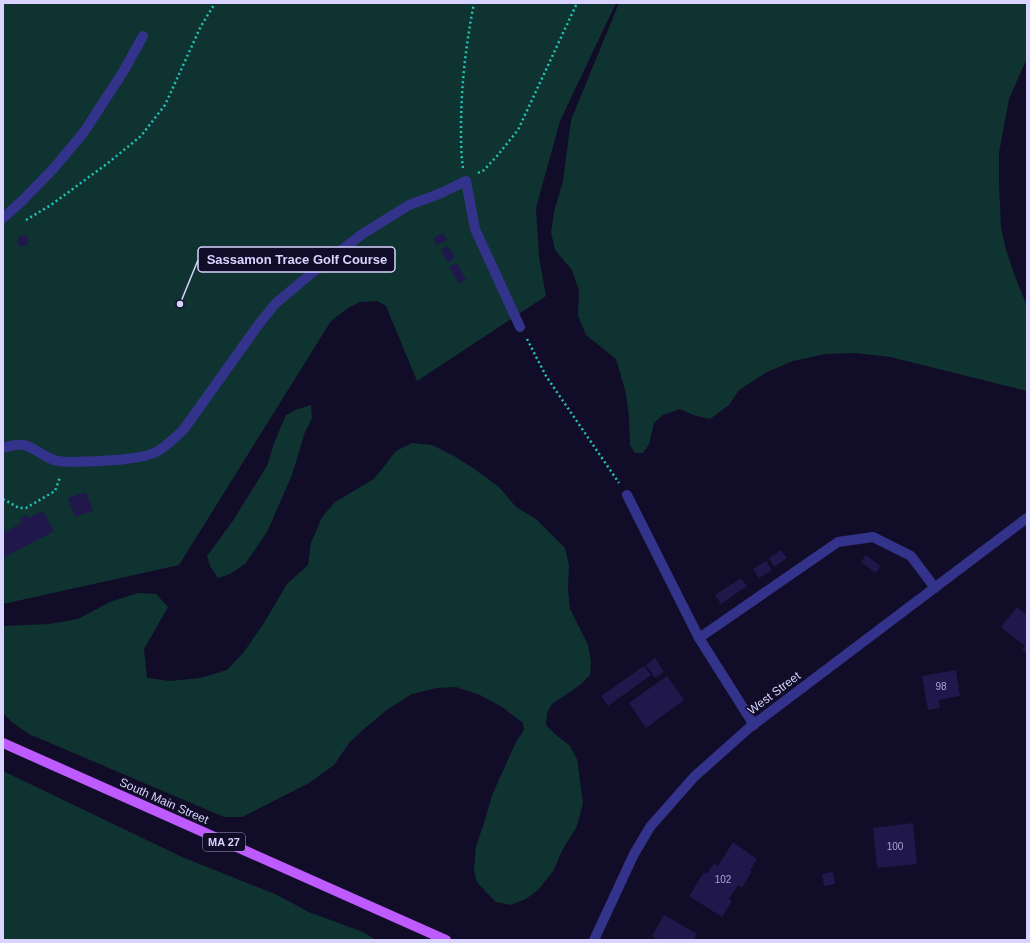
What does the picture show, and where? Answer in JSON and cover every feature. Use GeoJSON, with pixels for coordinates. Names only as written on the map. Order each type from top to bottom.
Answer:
{"type":"FeatureCollection","features":[{"type":"Feature","properties":{"kind":"main road","name":"South Main Street"},"geometry":{"type":"LineString","coordinates":[[3,743],[446,940]]}},
{"type":"Feature","properties":{"kind":"street"},"geometry":{"type":"LineString","coordinates":[[3,218],[54,168],[84,132],[123,72],[143,36]]}},
{"type":"Feature","properties":{"kind":"street"},"geometry":{"type":"LineString","coordinates":[[3,448],[11,446],[27,446],[53,460],[62,462],[142,457],[157,452],[166,446],[184,429],[275,304],[361,235],[409,205],[439,194],[466,181],[475,229],[520,327]]}},
{"type":"Feature","properties":{"kind":"street"},"geometry":{"type":"LineString","coordinates":[[627,495],[699,638],[754,725]]}},
{"type":"Feature","properties":{"kind":"street","name":"West Street"},"geometry":{"type":"LineString","coordinates":[[594,940],[630,860],[650,827],[694,777],[754,725],[935,588],[1025,523]]}},
{"type":"Feature","properties":{"kind":"street"},"geometry":{"type":"LineString","coordinates":[[699,638],[838,542],[873,537],[911,556],[935,588]]}},
{"type":"Feature","properties":{"kind":"path"},"geometry":{"type":"LineString","coordinates":[[24,221],[51,205],[108,163],[141,136],[165,105],[201,26],[215,3]]}},
{"type":"Feature","properties":{"kind":"path"},"geometry":{"type":"LineString","coordinates":[[474,3],[465,64],[461,118],[461,151],[466,181],[484,170],[518,130],[577,3]]}},
{"type":"Feature","properties":{"kind":"path"},"geometry":{"type":"LineString","coordinates":[[520,327],[546,376],[627,495]]}},
{"type":"Feature","properties":{"kind":"path"},"geometry":{"type":"LineString","coordinates":[[3,499],[19,508],[26,508],[55,491],[59,483],[62,462]]}},
{"type":"Feature","properties":{"kind":"green space"},"geometry":{"type":"Polygon","coordinates":[[[3,3],[616,3],[560,121],[536,208],[539,257],[546,296],[417,381],[386,306],[377,301],[360,302],[348,308],[331,321],[179,565],[3,604],[3,3]]]}},
{"type":"Feature","properties":{"kind":"green space"},"geometry":{"type":"Polygon","coordinates":[[[619,3],[1027,3],[1027,58],[1009,99],[999,153],[999,184],[1001,227],[1006,250],[1027,306],[1027,391],[890,357],[855,353],[825,354],[793,361],[767,372],[739,390],[729,405],[710,419],[693,415],[680,409],[663,415],[654,423],[649,444],[643,453],[635,453],[630,445],[626,393],[616,359],[586,335],[578,316],[579,291],[572,270],[555,250],[551,232],[554,212],[563,181],[571,120],[619,3]]]}},
{"type":"Feature","properties":{"kind":"green space"},"geometry":{"type":"Polygon","coordinates":[[[311,405],[312,418],[305,432],[292,475],[267,532],[245,564],[230,574],[218,578],[210,566],[207,556],[232,522],[267,466],[274,443],[286,415],[295,410],[311,405]]]}},
{"type":"Feature","properties":{"kind":"green space"},"geometry":{"type":"Polygon","coordinates":[[[412,443],[432,445],[473,468],[499,487],[516,507],[536,519],[565,548],[569,565],[568,589],[570,609],[588,645],[591,662],[590,675],[580,685],[552,704],[547,713],[546,725],[570,746],[577,759],[583,803],[577,826],[563,849],[553,871],[539,889],[526,899],[510,905],[496,902],[477,882],[474,870],[476,846],[493,793],[516,742],[524,730],[523,723],[502,707],[480,695],[456,687],[436,688],[412,694],[388,709],[365,728],[349,743],[334,765],[309,783],[242,817],[224,817],[29,734],[13,723],[3,713],[3,626],[49,624],[78,619],[110,602],[138,593],[156,594],[168,607],[144,649],[147,678],[170,681],[200,678],[227,670],[244,652],[264,623],[287,584],[308,565],[311,543],[322,517],[335,502],[374,479],[396,451],[412,443]]]}},
{"type":"Feature","properties":{"kind":"green space"},"geometry":{"type":"Polygon","coordinates":[[[3,771],[182,857],[275,894],[309,912],[363,932],[373,938],[372,940],[3,940],[3,771]]]}},
{"type":"Feature","properties":{"kind":"building"},"geometry":{"type":"Polygon","coordinates":[[[443,233],[447,240],[437,245],[433,238],[443,233]]]}},
{"type":"Feature","properties":{"kind":"building"},"geometry":{"type":"Polygon","coordinates":[[[23,235],[27,237],[29,241],[27,245],[23,247],[19,245],[17,241],[19,237],[23,235]]]}},
{"type":"Feature","properties":{"kind":"building"},"geometry":{"type":"Polygon","coordinates":[[[448,245],[455,258],[448,262],[441,250],[448,245]]]}},
{"type":"Feature","properties":{"kind":"building"},"geometry":{"type":"Polygon","coordinates":[[[457,263],[466,280],[459,284],[449,267],[457,263]]]}},
{"type":"Feature","properties":{"kind":"building"},"geometry":{"type":"Polygon","coordinates":[[[86,492],[93,511],[75,517],[68,498],[86,492]]]}},
{"type":"Feature","properties":{"kind":"building"},"geometry":{"type":"Polygon","coordinates":[[[43,511],[54,531],[5,557],[3,553],[3,533],[22,523],[20,519],[27,515],[29,518],[43,511]]]}},
{"type":"Feature","properties":{"kind":"building"},"geometry":{"type":"Polygon","coordinates":[[[781,550],[787,558],[774,567],[769,558],[781,550]]]}},
{"type":"Feature","properties":{"kind":"building"},"geometry":{"type":"Polygon","coordinates":[[[866,555],[880,566],[876,573],[861,562],[866,555]]]}},
{"type":"Feature","properties":{"kind":"building"},"geometry":{"type":"Polygon","coordinates":[[[766,561],[772,570],[759,578],[753,569],[766,561]]]}},
{"type":"Feature","properties":{"kind":"building"},"geometry":{"type":"Polygon","coordinates":[[[741,578],[747,586],[721,604],[715,595],[741,578]]]}},
{"type":"Feature","properties":{"kind":"building"},"geometry":{"type":"Polygon","coordinates":[[[1017,607],[1027,615],[1027,654],[1022,650],[1025,646],[1001,627],[1017,607]]]}},
{"type":"Feature","properties":{"kind":"building"},"geometry":{"type":"Polygon","coordinates":[[[655,658],[664,672],[655,678],[646,665],[655,658]]]}},
{"type":"Feature","properties":{"kind":"building"},"geometry":{"type":"Polygon","coordinates":[[[644,666],[651,675],[608,706],[601,696],[644,666]]]}},
{"type":"Feature","properties":{"kind":"building"},"geometry":{"type":"Polygon","coordinates":[[[956,670],[960,696],[939,700],[940,708],[928,710],[922,676],[956,670]]]}},
{"type":"Feature","properties":{"kind":"building"},"geometry":{"type":"Polygon","coordinates":[[[667,676],[684,700],[646,728],[629,703],[667,676]]]}},
{"type":"Feature","properties":{"kind":"building"},"geometry":{"type":"Polygon","coordinates":[[[913,823],[917,864],[877,868],[873,828],[913,823]]]}},
{"type":"Feature","properties":{"kind":"building"},"geometry":{"type":"Polygon","coordinates":[[[733,842],[757,859],[742,888],[738,885],[729,899],[732,901],[722,917],[689,896],[704,872],[707,874],[714,863],[718,866],[733,842]]]}},
{"type":"Feature","properties":{"kind":"building"},"geometry":{"type":"Polygon","coordinates":[[[833,872],[835,884],[824,886],[822,874],[833,872]]]}},
{"type":"Feature","properties":{"kind":"building"},"geometry":{"type":"Polygon","coordinates":[[[664,915],[697,934],[693,940],[658,940],[652,936],[664,915]]]}},
{"type":"Feature","properties":{"kind":"place","name":"Sassamon Trace Golf Course"},"geometry":{"type":"Point","coordinates":[180,304]}}]}
